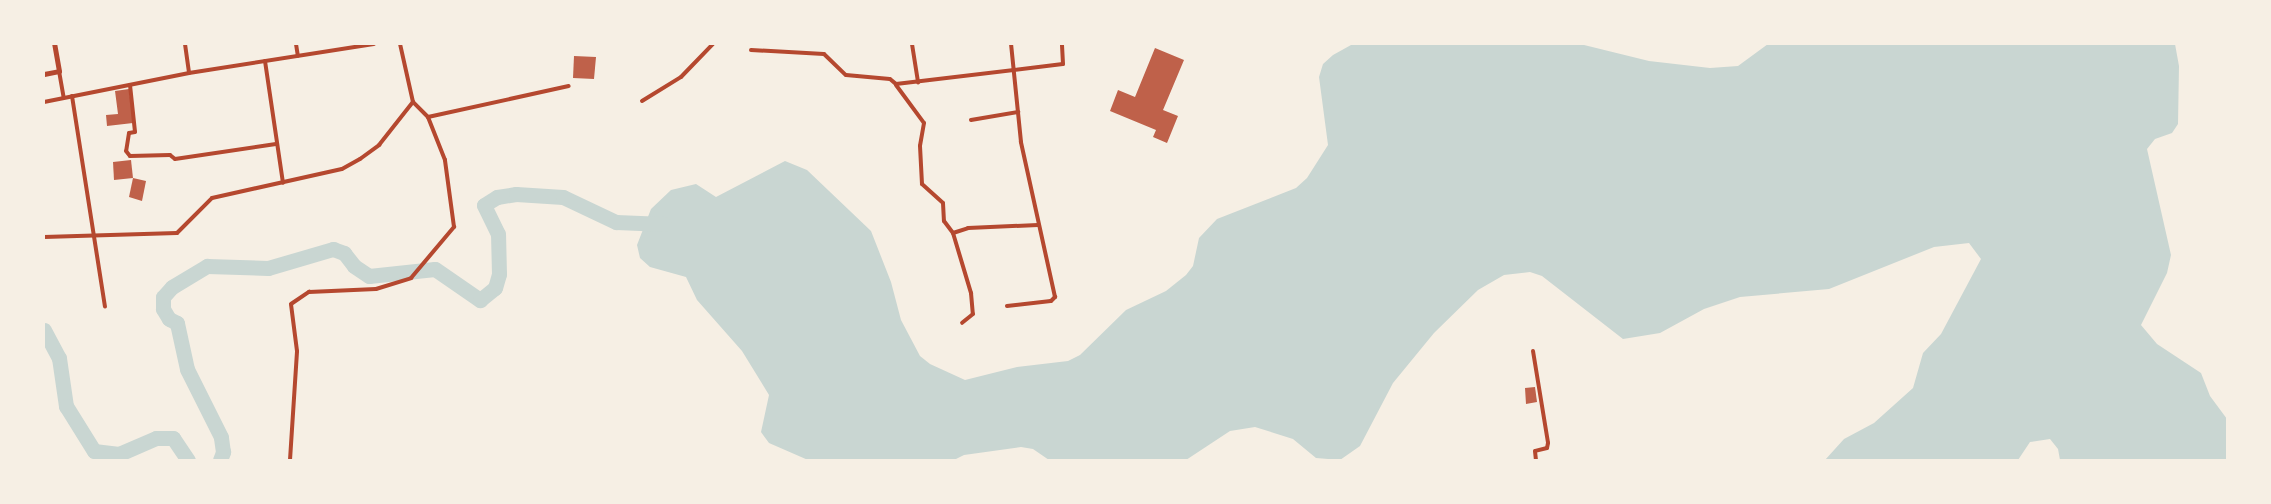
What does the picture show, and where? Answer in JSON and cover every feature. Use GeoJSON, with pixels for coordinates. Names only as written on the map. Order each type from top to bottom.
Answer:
{"type":"FeatureCollection","features":[{"type":"Feature","properties":{"kind":"main road"},"geometry":{"type":"LineString","coordinates":[[44,74],[59,71],[54,44]]}},
{"type":"Feature","properties":{"kind":"street"},"geometry":{"type":"LineString","coordinates":[[185,44],[189,73]]}},
{"type":"Feature","properties":{"kind":"street"},"geometry":{"type":"LineString","coordinates":[[296,44],[298,56]]}},
{"type":"Feature","properties":{"kind":"street"},"geometry":{"type":"LineString","coordinates":[[44,102],[189,73],[374,44]]}},
{"type":"Feature","properties":{"kind":"street"},"geometry":{"type":"LineString","coordinates":[[290,460],[297,351],[291,304],[309,292],[376,289],[411,278],[454,227],[455,214],[445,160],[428,117],[413,102],[400,44]]}},
{"type":"Feature","properties":{"kind":"street"},"geometry":{"type":"LineString","coordinates":[[642,101],[681,77],[713,44]]}},
{"type":"Feature","properties":{"kind":"street"},"geometry":{"type":"LineString","coordinates":[[912,44],[918,83]]}},
{"type":"Feature","properties":{"kind":"street"},"geometry":{"type":"LineString","coordinates":[[1007,306],[1054,299],[1052,275],[1038,225],[1018,112],[1011,44]]}},
{"type":"Feature","properties":{"kind":"street"},"geometry":{"type":"LineString","coordinates":[[896,84],[918,83],[1014,67],[1063,64],[1062,44]]}},
{"type":"Feature","properties":{"kind":"street"},"geometry":{"type":"LineString","coordinates":[[751,50],[824,54],[847,75],[890,79],[896,84],[924,123],[920,146],[922,183],[943,203],[944,221],[953,233],[973,311],[962,323]]}},
{"type":"Feature","properties":{"kind":"street"},"geometry":{"type":"LineString","coordinates":[[265,61],[283,183]]}},
{"type":"Feature","properties":{"kind":"street"},"geometry":{"type":"LineString","coordinates":[[59,71],[64,98]]}},
{"type":"Feature","properties":{"kind":"street"},"geometry":{"type":"LineString","coordinates":[[130,85],[135,132],[129,134],[126,151],[130,156],[170,156],[175,159],[276,144]]}},
{"type":"Feature","properties":{"kind":"street"},"geometry":{"type":"LineString","coordinates":[[428,117],[569,86]]}},
{"type":"Feature","properties":{"kind":"street"},"geometry":{"type":"LineString","coordinates":[[72,96],[105,306]]}},
{"type":"Feature","properties":{"kind":"street"},"geometry":{"type":"LineString","coordinates":[[44,237],[177,233],[212,198],[342,169],[379,145],[413,102]]}},
{"type":"Feature","properties":{"kind":"street"},"geometry":{"type":"LineString","coordinates":[[971,120],[1018,112]]}},
{"type":"Feature","properties":{"kind":"street"},"geometry":{"type":"LineString","coordinates":[[953,233],[968,228],[1038,225]]}},
{"type":"Feature","properties":{"kind":"street"},"geometry":{"type":"LineString","coordinates":[[1533,351],[1548,442],[1547,448],[1535,451],[1536,460]]}},
{"type":"Feature","properties":{"kind":"shaded area"},"geometry":{"type":"Polygon","coordinates":[[[1370,44],[1580,44],[1649,61],[1710,68],[1738,66],[1768,44],[2175,44],[2179,66],[2178,124],[2172,133],[2155,139],[2147,149],[2171,255],[2167,273],[2141,325],[2157,344],[2201,373],[2210,396],[2227,419],[2227,460],[2060,460],[2058,449],[2050,439],[2030,442],[2018,460],[1825,460],[1844,439],[1874,423],[1913,388],[1923,353],[1941,334],[1981,259],[1969,243],[1934,247],[1829,289],[1740,297],[1704,309],[1660,333],[1623,339],[1542,276],[1530,272],[1504,275],[1478,290],[1434,333],[1393,383],[1360,446],[1340,460],[1316,458],[1293,439],[1255,427],[1230,431],[1186,460],[1049,460],[1033,449],[1021,447],[964,455],[954,460],[808,460],[769,443],[761,432],[769,395],[742,351],[697,300],[686,277],[650,267],[640,258],[637,245],[651,209],[671,190],[696,184],[716,197],[785,161],[807,170],[871,231],[891,282],[901,320],[920,356],[930,364],[965,380],[1017,367],[1068,361],[1080,355],[1126,310],[1166,291],[1186,275],[1193,266],[1199,238],[1217,219],[1296,188],[1307,178],[1328,145],[1319,77],[1323,64],[1333,55],[1351,45],[1370,44]]]}},
{"type":"Feature","properties":{"kind":"building"},"geometry":{"type":"Polygon","coordinates":[[[1155,48],[1184,60],[1163,110],[1178,116],[1167,143],[1153,137],[1156,130],[1110,111],[1118,90],[1135,97],[1155,48]]]}},
{"type":"Feature","properties":{"kind":"building"},"geometry":{"type":"Polygon","coordinates":[[[574,56],[596,57],[594,79],[573,78],[574,56]]]}},
{"type":"Feature","properties":{"kind":"building"},"geometry":{"type":"Polygon","coordinates":[[[129,89],[133,123],[107,126],[106,115],[118,114],[115,91],[129,89]]]}},
{"type":"Feature","properties":{"kind":"building"},"geometry":{"type":"Polygon","coordinates":[[[131,160],[133,178],[114,180],[113,162],[131,160]]]}},
{"type":"Feature","properties":{"kind":"building"},"geometry":{"type":"Polygon","coordinates":[[[133,178],[146,181],[142,201],[129,197],[133,178]]]}},
{"type":"Feature","properties":{"kind":"building"},"geometry":{"type":"Polygon","coordinates":[[[1535,387],[1537,402],[1526,404],[1525,388],[1535,387]]]}},
{"type":"Feature","properties":{"kind":"waterway"},"geometry":{"type":"LineString","coordinates":[[220,460],[223,452],[221,437],[187,369],[177,323],[169,319],[163,309],[163,297],[172,287],[207,266],[268,268],[333,249],[344,253],[354,266],[369,276],[435,269],[480,300],[495,288],[499,274],[498,234],[484,205],[497,197],[516,194],[563,197],[616,222],[664,224]]}},
{"type":"Feature","properties":{"kind":"waterway"},"geometry":{"type":"LineString","coordinates":[[44,330],[59,358],[66,406],[94,451],[119,454],[156,438],[173,438],[188,460]]}}]}
